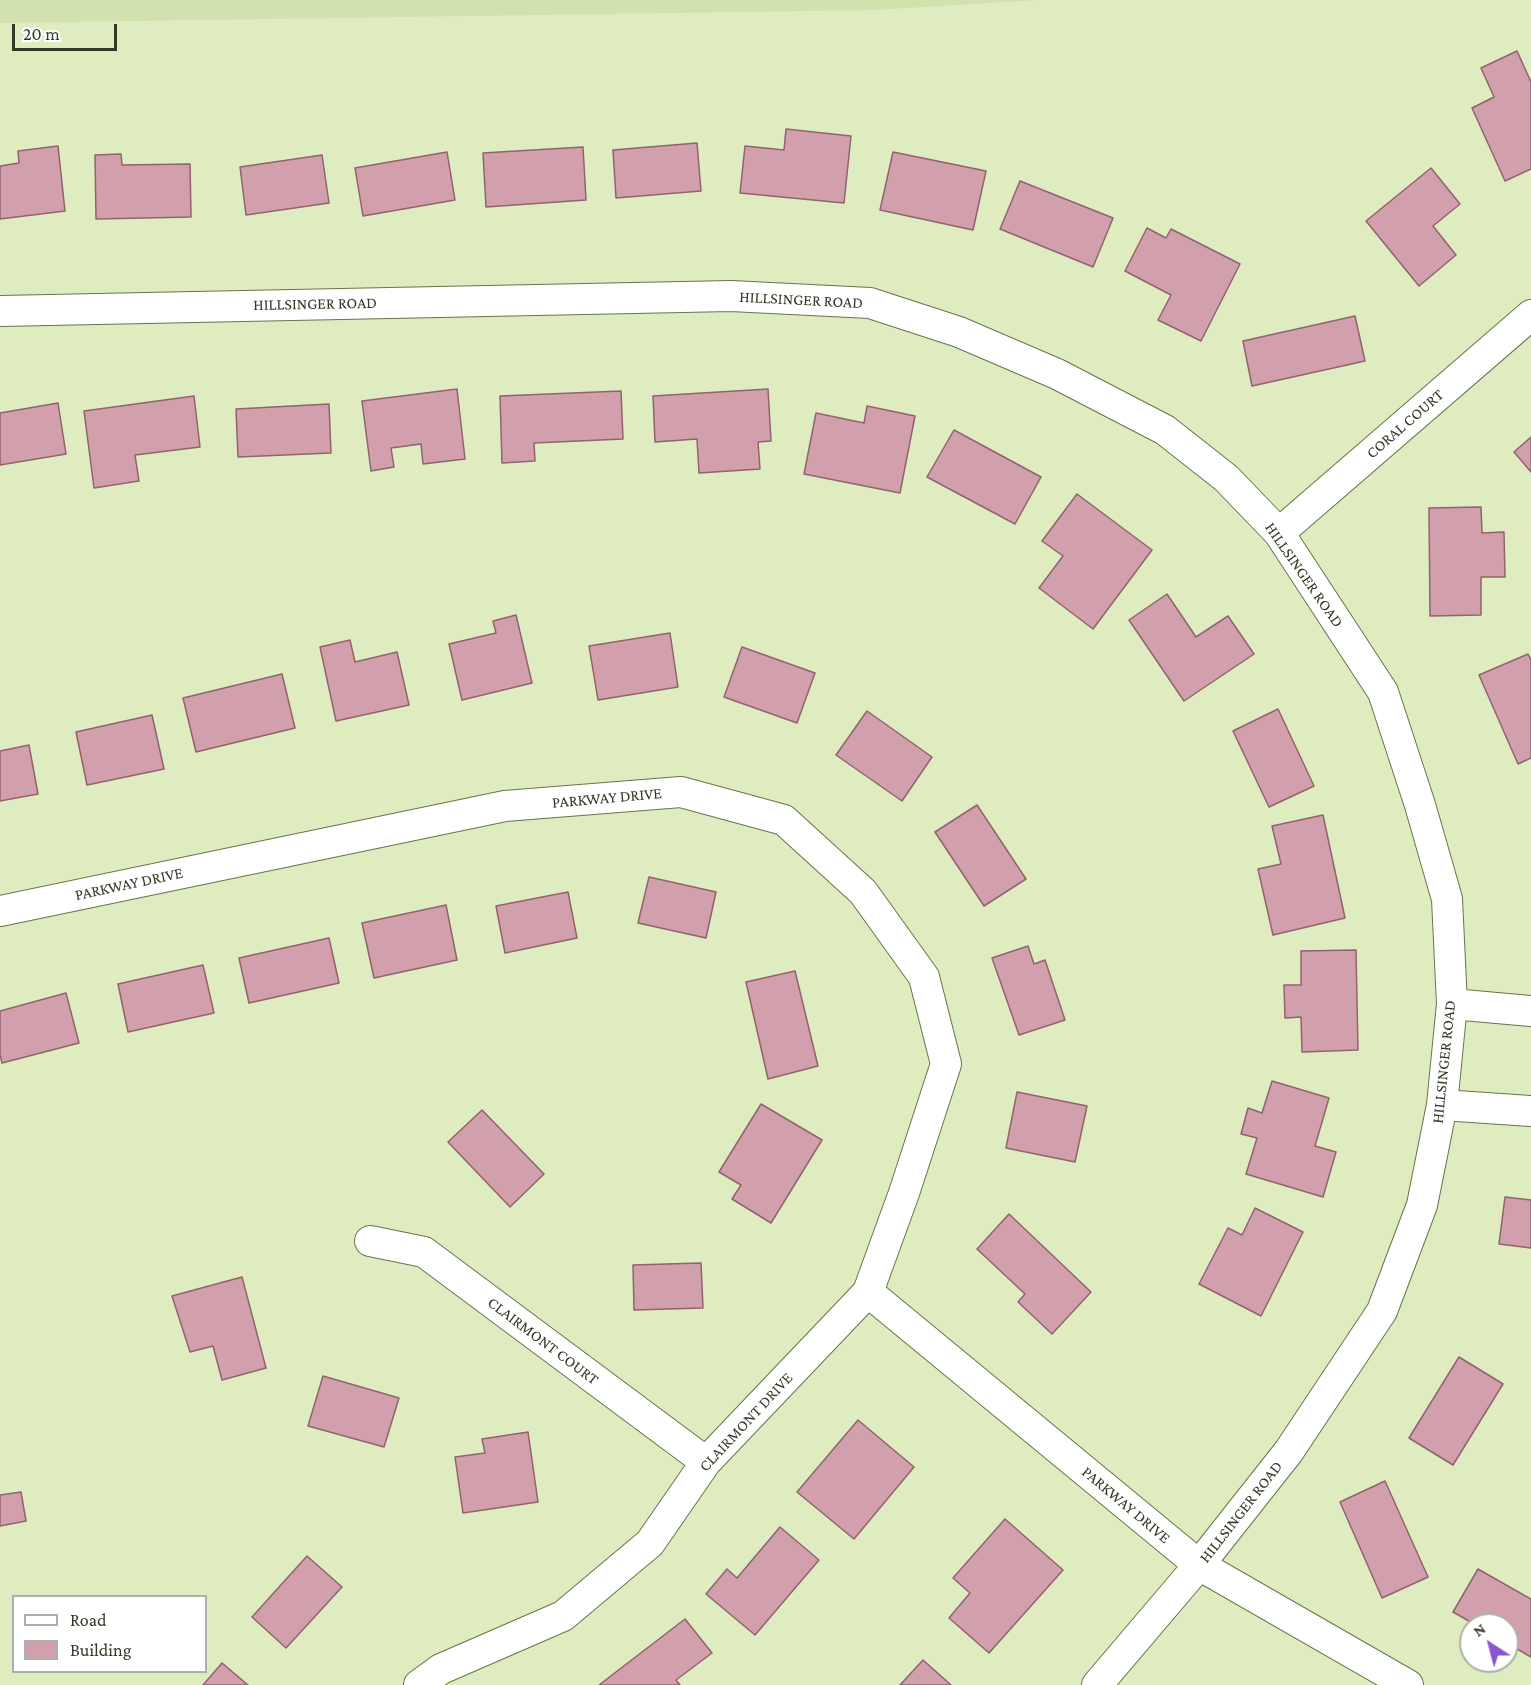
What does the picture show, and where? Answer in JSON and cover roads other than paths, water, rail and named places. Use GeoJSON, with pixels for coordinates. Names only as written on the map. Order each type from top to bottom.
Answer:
{"type":"FeatureCollection","features":[{"type":"Feature","properties":{"kind":"street","name":"HILLSINGER ROAD"},"geometry":{"type":"LineString","coordinates":[[0,311],[731,296],[870,303],[959,332],[1057,374],[1166,430],[1226,478],[1279,533],[1383,692],[1447,899],[1452,1004],[1442,1105],[1422,1205],[1382,1311],[1289,1451],[1199,1565],[1097,1685]]}},
{"type":"Feature","properties":{"kind":"street","name":"CORAL COURT"},"geometry":{"type":"LineString","coordinates":[[1279,533],[1531,315]]}},
{"type":"Feature","properties":{"kind":"street","name":"PARKWAY DRIVE"},"geometry":{"type":"LineString","coordinates":[[0,911],[505,806],[681,792],[784,820],[863,892],[924,977],[946,1064],[904,1192]]}},
{"type":"Feature","properties":{"kind":"street"},"geometry":{"type":"LineString","coordinates":[[1452,1004],[1531,1011]]}},
{"type":"Feature","properties":{"kind":"street"},"geometry":{"type":"LineString","coordinates":[[1442,1105],[1531,1111]]}},
{"type":"Feature","properties":{"kind":"street","name":"CLAIRMONT DRIVE"},"geometry":{"type":"LineString","coordinates":[[419,1685],[441,1669],[563,1616],[650,1543],[706,1462],[868,1292],[904,1192]]}},
{"type":"Feature","properties":{"kind":"street","name":"CLAIRMONT COURT"},"geometry":{"type":"LineString","coordinates":[[370,1241],[424,1252],[706,1462]]}},
{"type":"Feature","properties":{"kind":"street","name":"PARKWAY DRIVE"},"geometry":{"type":"LineString","coordinates":[[868,1292],[1199,1565],[1408,1685]]}}]}
